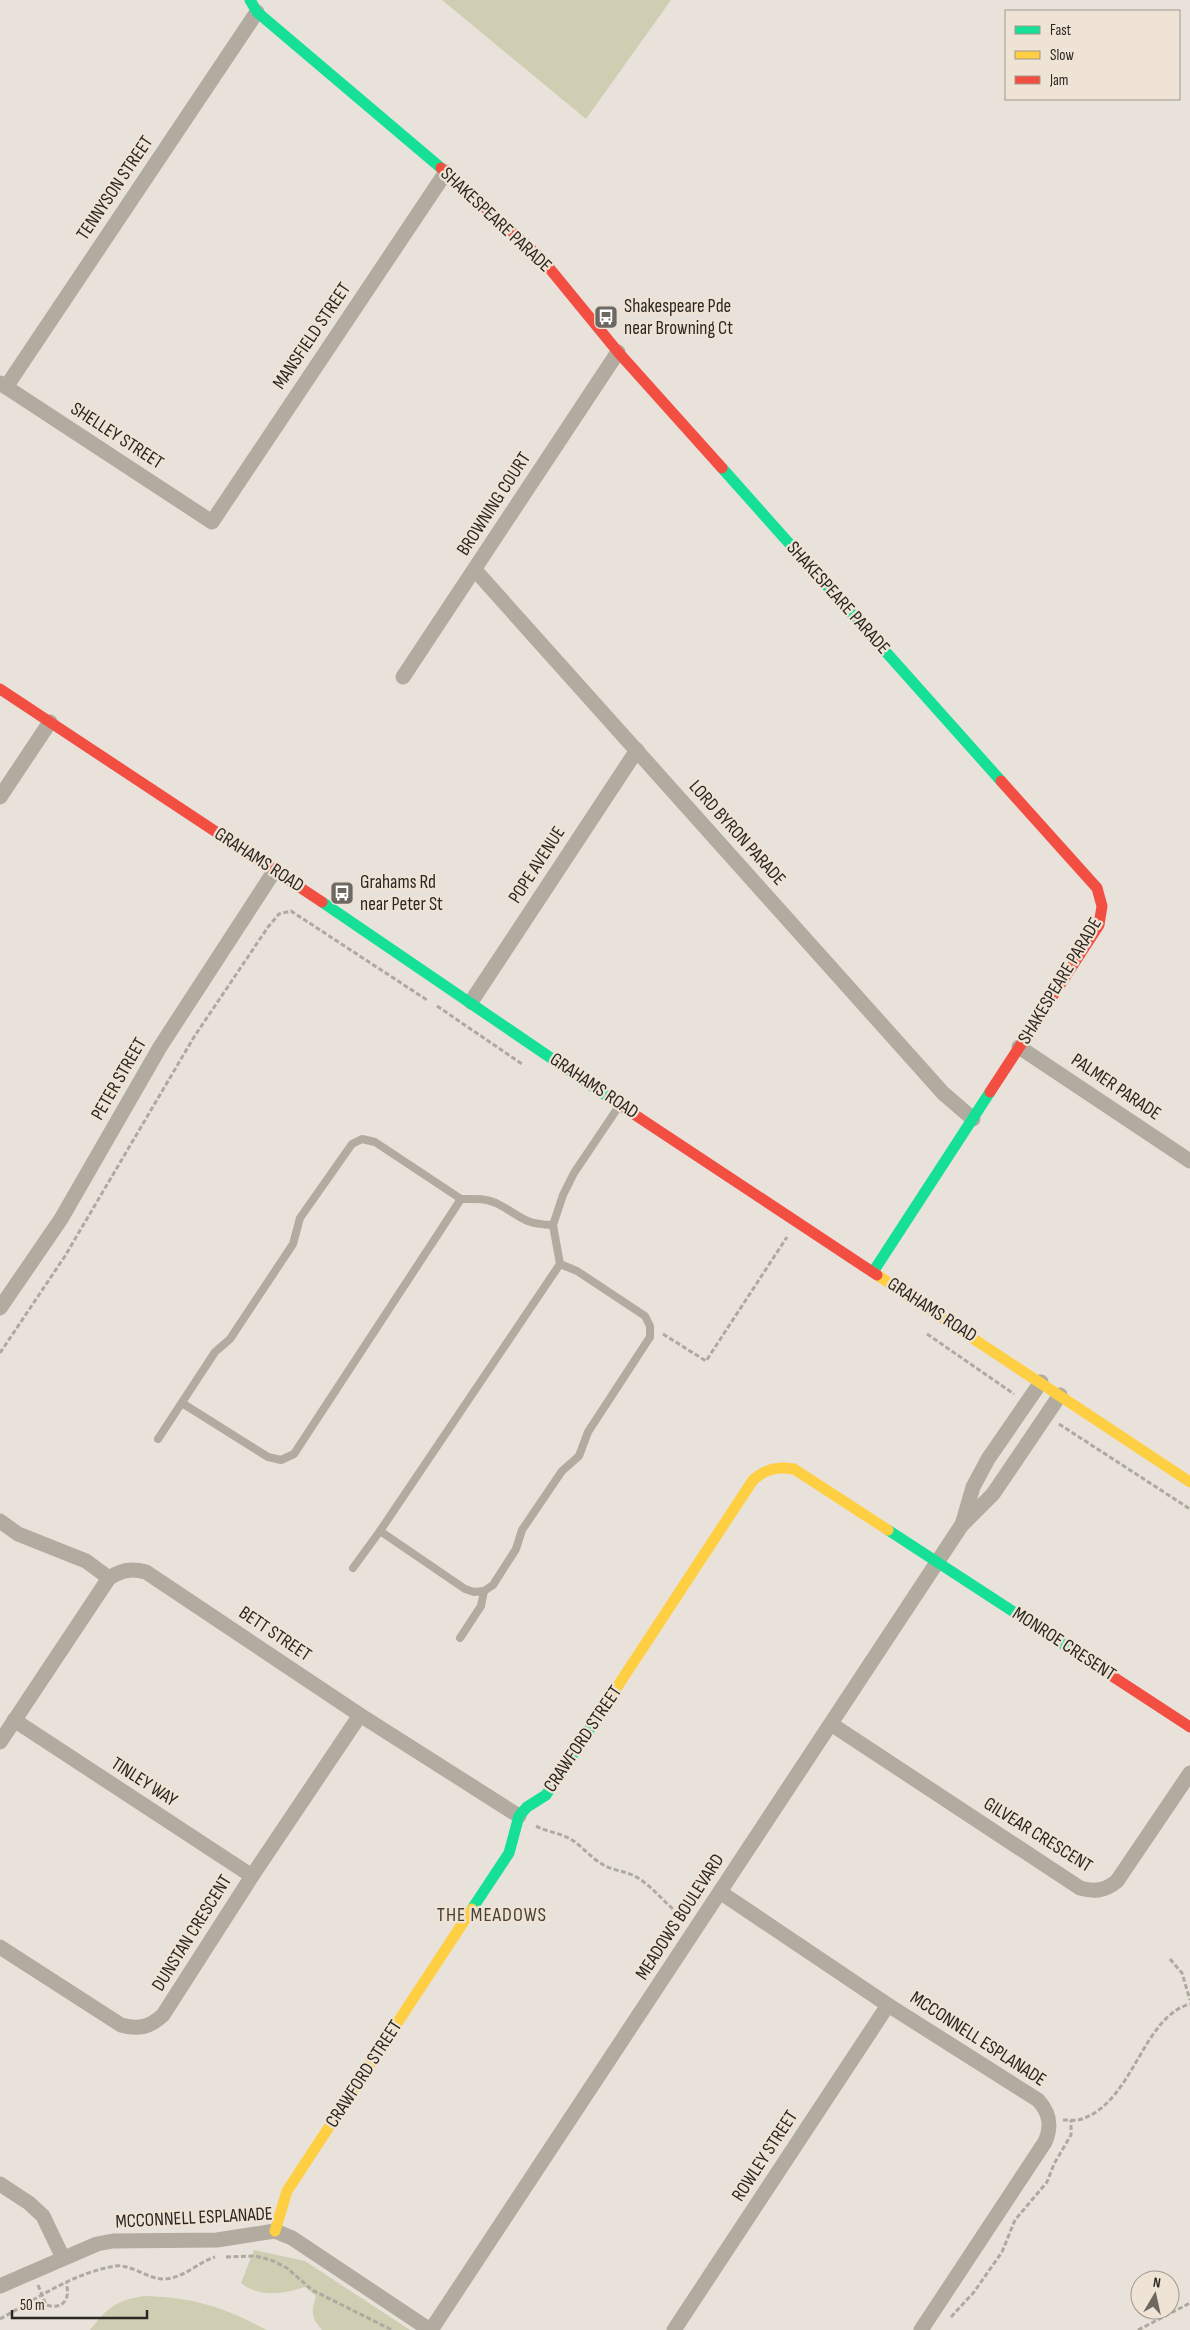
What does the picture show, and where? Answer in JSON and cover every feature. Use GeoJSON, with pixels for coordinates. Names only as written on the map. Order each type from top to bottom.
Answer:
{"type":"FeatureCollection","features":[{"type":"Feature","properties":{"kind":"street","name":"SHAKESPEARE PARADE"},"geometry":{"type":"LineString","coordinates":[[253,6],[446,172],[541,258],[618,352],[1097,888],[1102,901],[1102,914],[1098,925],[873,1272]]}},
{"type":"Feature","properties":{"kind":"street","name":"TENNYSON STREET"},"geometry":{"type":"LineString","coordinates":[[3,385],[253,6]]}},
{"type":"Feature","properties":{"kind":"street","name":"MANSFIELD STREET"},"geometry":{"type":"LineString","coordinates":[[212,522],[446,172]]}},
{"type":"Feature","properties":{"kind":"street","name":"BROWNING COURT"},"geometry":{"type":"LineString","coordinates":[[403,677],[618,352]]}},
{"type":"Feature","properties":{"kind":"street","name":"SHELLEY STREET"},"geometry":{"type":"LineString","coordinates":[[3,385],[212,522]]}},
{"type":"Feature","properties":{"kind":"street","name":"LORD BYRON PARADE"},"geometry":{"type":"LineString","coordinates":[[474,570],[943,1093],[973,1119]]}},
{"type":"Feature","properties":{"kind":"street","name":"GRAHAMS ROAD"},"geometry":{"type":"LineString","coordinates":[[0,689],[275,870],[620,1105],[1190,1482]]}},
{"type":"Feature","properties":{"kind":"street"},"geometry":{"type":"LineString","coordinates":[[0,797],[50,722]]}},
{"type":"Feature","properties":{"kind":"street","name":"POPE AVENUE"},"geometry":{"type":"LineString","coordinates":[[471,1002],[637,750]]}},
{"type":"Feature","properties":{"kind":"street","name":"PETER STREET"},"geometry":{"type":"LineString","coordinates":[[0,1308],[61,1219],[160,1047],[275,870]]}},
{"type":"Feature","properties":{"kind":"street","name":"PALMER PARADE"},"geometry":{"type":"LineString","coordinates":[[1019,1047],[1190,1161]]}},
{"type":"Feature","properties":{"kind":"street","name":"MEADOWS BOULEVARD"},"geometry":{"type":"LineString","coordinates":[[962,1526],[973,1487],[988,1459],[1041,1382]]}},
{"type":"Feature","properties":{"kind":"street","name":"MEADOWS BOULEVARD"},"geometry":{"type":"LineString","coordinates":[[430,2330],[962,1526],[993,1494],[1060,1395]]}},
{"type":"Feature","properties":{"kind":"street","name":"CRAWFORD STREET"},"geometry":{"type":"LineString","coordinates":[[274,2231],[287,2192],[509,1853],[519,1816],[527,1807],[546,1796],[753,1480],[765,1470],[780,1466],[794,1469],[938,1562]]}},
{"type":"Feature","properties":{"kind":"street"},"geometry":{"type":"LineString","coordinates":[[0,1522],[18,1534],[86,1561],[108,1578],[0,1742]]}},
{"type":"Feature","properties":{"kind":"street","name":"MONROE CRESENT"},"geometry":{"type":"LineString","coordinates":[[938,1562],[1190,1727]]}},
{"type":"Feature","properties":{"kind":"street","name":"BETT STREET"},"geometry":{"type":"LineString","coordinates":[[108,1578],[121,1570],[133,1569],[146,1572],[360,1715],[519,1816]]}},
{"type":"Feature","properties":{"kind":"street","name":"DUNSTAN CRESCENT"},"geometry":{"type":"LineString","coordinates":[[0,1947],[121,2025],[142,2028],[154,2023],[163,2015],[252,1876],[360,1715]]}},
{"type":"Feature","properties":{"kind":"street","name":"TINLEY WAY"},"geometry":{"type":"LineString","coordinates":[[14,1720],[252,1876]]}},
{"type":"Feature","properties":{"kind":"street","name":"GILVEAR CRESCENT"},"geometry":{"type":"LineString","coordinates":[[831,1724],[1080,1888],[1089,1891],[1109,1887],[1117,1881],[1190,1773]]}},
{"type":"Feature","properties":{"kind":"street","name":"MCCONNELL ESPLANADE"},"geometry":{"type":"LineString","coordinates":[[720,1892],[888,2005],[1038,2100],[1046,2109],[1050,2121]]}},
{"type":"Feature","properties":{"kind":"street","name":"ROWLEY STREET"},"geometry":{"type":"LineString","coordinates":[[674,2330],[888,2005]]}},
{"type":"Feature","properties":{"kind":"street"},"geometry":{"type":"LineString","coordinates":[[921,2330],[1045,2142],[1050,2131],[1050,2121]]}},
{"type":"Feature","properties":{"kind":"street"},"geometry":{"type":"LineString","coordinates":[[0,2184],[29,2203],[43,2216],[63,2258]]}},
{"type":"Feature","properties":{"kind":"street","name":"MCCONNELL ESPLANADE"},"geometry":{"type":"LineString","coordinates":[[0,2286],[97,2244],[113,2241],[217,2240],[274,2231],[292,2238],[430,2330]]}},
{"type":"Feature","properties":{"kind":"lane"},"geometry":{"type":"LineString","coordinates":[[353,1568],[560,1264],[553,1224],[563,1195],[574,1173],[620,1105]]}},
{"type":"Feature","properties":{"kind":"lane"},"geometry":{"type":"LineString","coordinates":[[158,1439],[215,1352],[230,1339],[293,1244],[300,1218],[352,1144],[362,1139],[375,1142],[462,1199],[480,1199],[495,1202],[534,1224],[553,1224]]}},
{"type":"Feature","properties":{"kind":"lane"},"geometry":{"type":"LineString","coordinates":[[182,1402],[268,1457],[281,1460],[294,1454],[462,1199]]}},
{"type":"Feature","properties":{"kind":"lane"},"geometry":{"type":"LineString","coordinates":[[380,1531],[465,1589],[474,1592],[484,1591],[493,1584],[516,1549],[522,1530],[562,1471],[579,1456],[588,1432],[650,1337],[650,1326],[644,1316],[577,1271],[560,1264]]}},
{"type":"Feature","properties":{"kind":"lane"},"geometry":{"type":"LineString","coordinates":[[460,1638],[481,1606],[484,1591]]}},
{"type":"Feature","properties":{"kind":"path"},"geometry":{"type":"LineString","coordinates":[[0,1353],[65,1256],[194,1037],[268,927],[279,914],[291,911],[526,1067]]}},
{"type":"Feature","properties":{"kind":"path"},"geometry":{"type":"LineString","coordinates":[[650,1326],[706,1361],[797,1222]]}},
{"type":"Feature","properties":{"kind":"path"},"geometry":{"type":"LineString","coordinates":[[777,1234],[794,1244]]}},
{"type":"Feature","properties":{"kind":"path"},"geometry":{"type":"LineString","coordinates":[[923,1331],[1015,1394]]}},
{"type":"Feature","properties":{"kind":"path"},"geometry":{"type":"LineString","coordinates":[[1060,1424],[1190,1508]]}},
{"type":"Feature","properties":{"kind":"path"},"geometry":{"type":"LineString","coordinates":[[519,1816],[545,1831],[569,1838],[603,1865],[626,1871],[637,1877],[648,1884],[664,1902],[699,1926]]}},
{"type":"Feature","properties":{"kind":"path"},"geometry":{"type":"LineString","coordinates":[[1170,1959],[1182,1973],[1190,2000]]}},
{"type":"Feature","properties":{"kind":"path"},"geometry":{"type":"LineString","coordinates":[[1050,2121],[1080,2120],[1104,2108],[1165,2019],[1178,2008],[1190,2004]]}},
{"type":"Feature","properties":{"kind":"path"},"geometry":{"type":"LineString","coordinates":[[946,2324],[974,2292],[1002,2252],[1015,2220],[1047,2182],[1054,2164],[1071,2134],[1071,2120]]}},
{"type":"Feature","properties":{"kind":"path"},"geometry":{"type":"LineString","coordinates":[[0,2319],[41,2295],[96,2270],[117,2266],[161,2279],[179,2277],[203,2261],[216,2257],[255,2256],[271,2260],[286,2268],[312,2290],[392,2330]]}},
{"type":"Feature","properties":{"kind":"path"},"geometry":{"type":"LineString","coordinates":[[33,2271],[46,2305],[53,2307],[62,2304],[69,2292],[66,2283]]}},
{"type":"Feature","properties":{"kind":"path"},"geometry":{"type":"LineString","coordinates":[[1138,2330],[1190,2303]]}},
{"type":"Feature","properties":{"kind":"green space"},"geometry":{"type":"Polygon","coordinates":[[[442,0],[671,0],[586,119],[442,0]]]}},
{"type":"Feature","properties":{"kind":"green space"},"geometry":{"type":"Polygon","coordinates":[[[254,2250],[305,2261],[410,2330],[322,2330],[313,2314],[316,2296],[305,2287],[280,2293],[264,2293],[248,2288],[241,2283],[254,2250]]]}},
{"type":"Feature","properties":{"kind":"green space"},"geometry":{"type":"Polygon","coordinates":[[[143,2296],[193,2301],[222,2309],[267,2330],[90,2330],[107,2311],[118,2303],[143,2296]]]}},
{"type":"Feature","properties":{"kind":"traffic: fast"},"geometry":{"type":"LineString","coordinates":[[250,0],[257,12],[441,168]]}},
{"type":"Feature","properties":{"kind":"traffic: fast"},"geometry":{"type":"LineString","coordinates":[[722,468],[1001,781]]}},
{"type":"Feature","properties":{"kind":"traffic: fast"},"geometry":{"type":"LineString","coordinates":[[322,902],[614,1101]]}},
{"type":"Feature","properties":{"kind":"traffic: fast"},"geometry":{"type":"LineString","coordinates":[[873,1272],[990,1092]]}},
{"type":"Feature","properties":{"kind":"traffic: fast"},"geometry":{"type":"LineString","coordinates":[[888,1530],[1112,1676]]}},
{"type":"Feature","properties":{"kind":"traffic: fast"},"geometry":{"type":"LineString","coordinates":[[472,1909],[509,1853],[519,1816],[527,1807],[546,1795],[602,1710]]}},
{"type":"Feature","properties":{"kind":"traffic: slow"},"geometry":{"type":"LineString","coordinates":[[877,1275],[1190,1482]]}},
{"type":"Feature","properties":{"kind":"traffic: slow"},"geometry":{"type":"LineString","coordinates":[[602,1710],[753,1480],[762,1473],[777,1468],[794,1469],[888,1530]]}},
{"type":"Feature","properties":{"kind":"traffic: slow"},"geometry":{"type":"LineString","coordinates":[[275,2231],[287,2191],[472,1909]]}},
{"type":"Feature","properties":{"kind":"traffic: jam"},"geometry":{"type":"LineString","coordinates":[[441,168],[541,258],[618,352],[722,468]]}},
{"type":"Feature","properties":{"kind":"traffic: jam"},"geometry":{"type":"LineString","coordinates":[[0,689],[322,902]]}},
{"type":"Feature","properties":{"kind":"traffic: jam"},"geometry":{"type":"LineString","coordinates":[[990,1092],[1099,925],[1102,906],[1097,888],[1001,781]]}},
{"type":"Feature","properties":{"kind":"traffic: jam"},"geometry":{"type":"LineString","coordinates":[[614,1101],[877,1275]]}},
{"type":"Feature","properties":{"kind":"traffic: jam"},"geometry":{"type":"LineString","coordinates":[[1112,1676],[1190,1727]]}},
{"type":"Feature","properties":{"kind":"place","name":"Shakespeare Pde near Browning Ct"},"geometry":{"type":"Point","coordinates":[606,317]}},
{"type":"Feature","properties":{"kind":"place","name":"Grahams Rd near Peter St"},"geometry":{"type":"Point","coordinates":[342,893]}},
{"type":"Feature","properties":{"kind":"district","name":"THE MEADOWS"},"geometry":{"type":"Point","coordinates":[492,1915]}}]}
